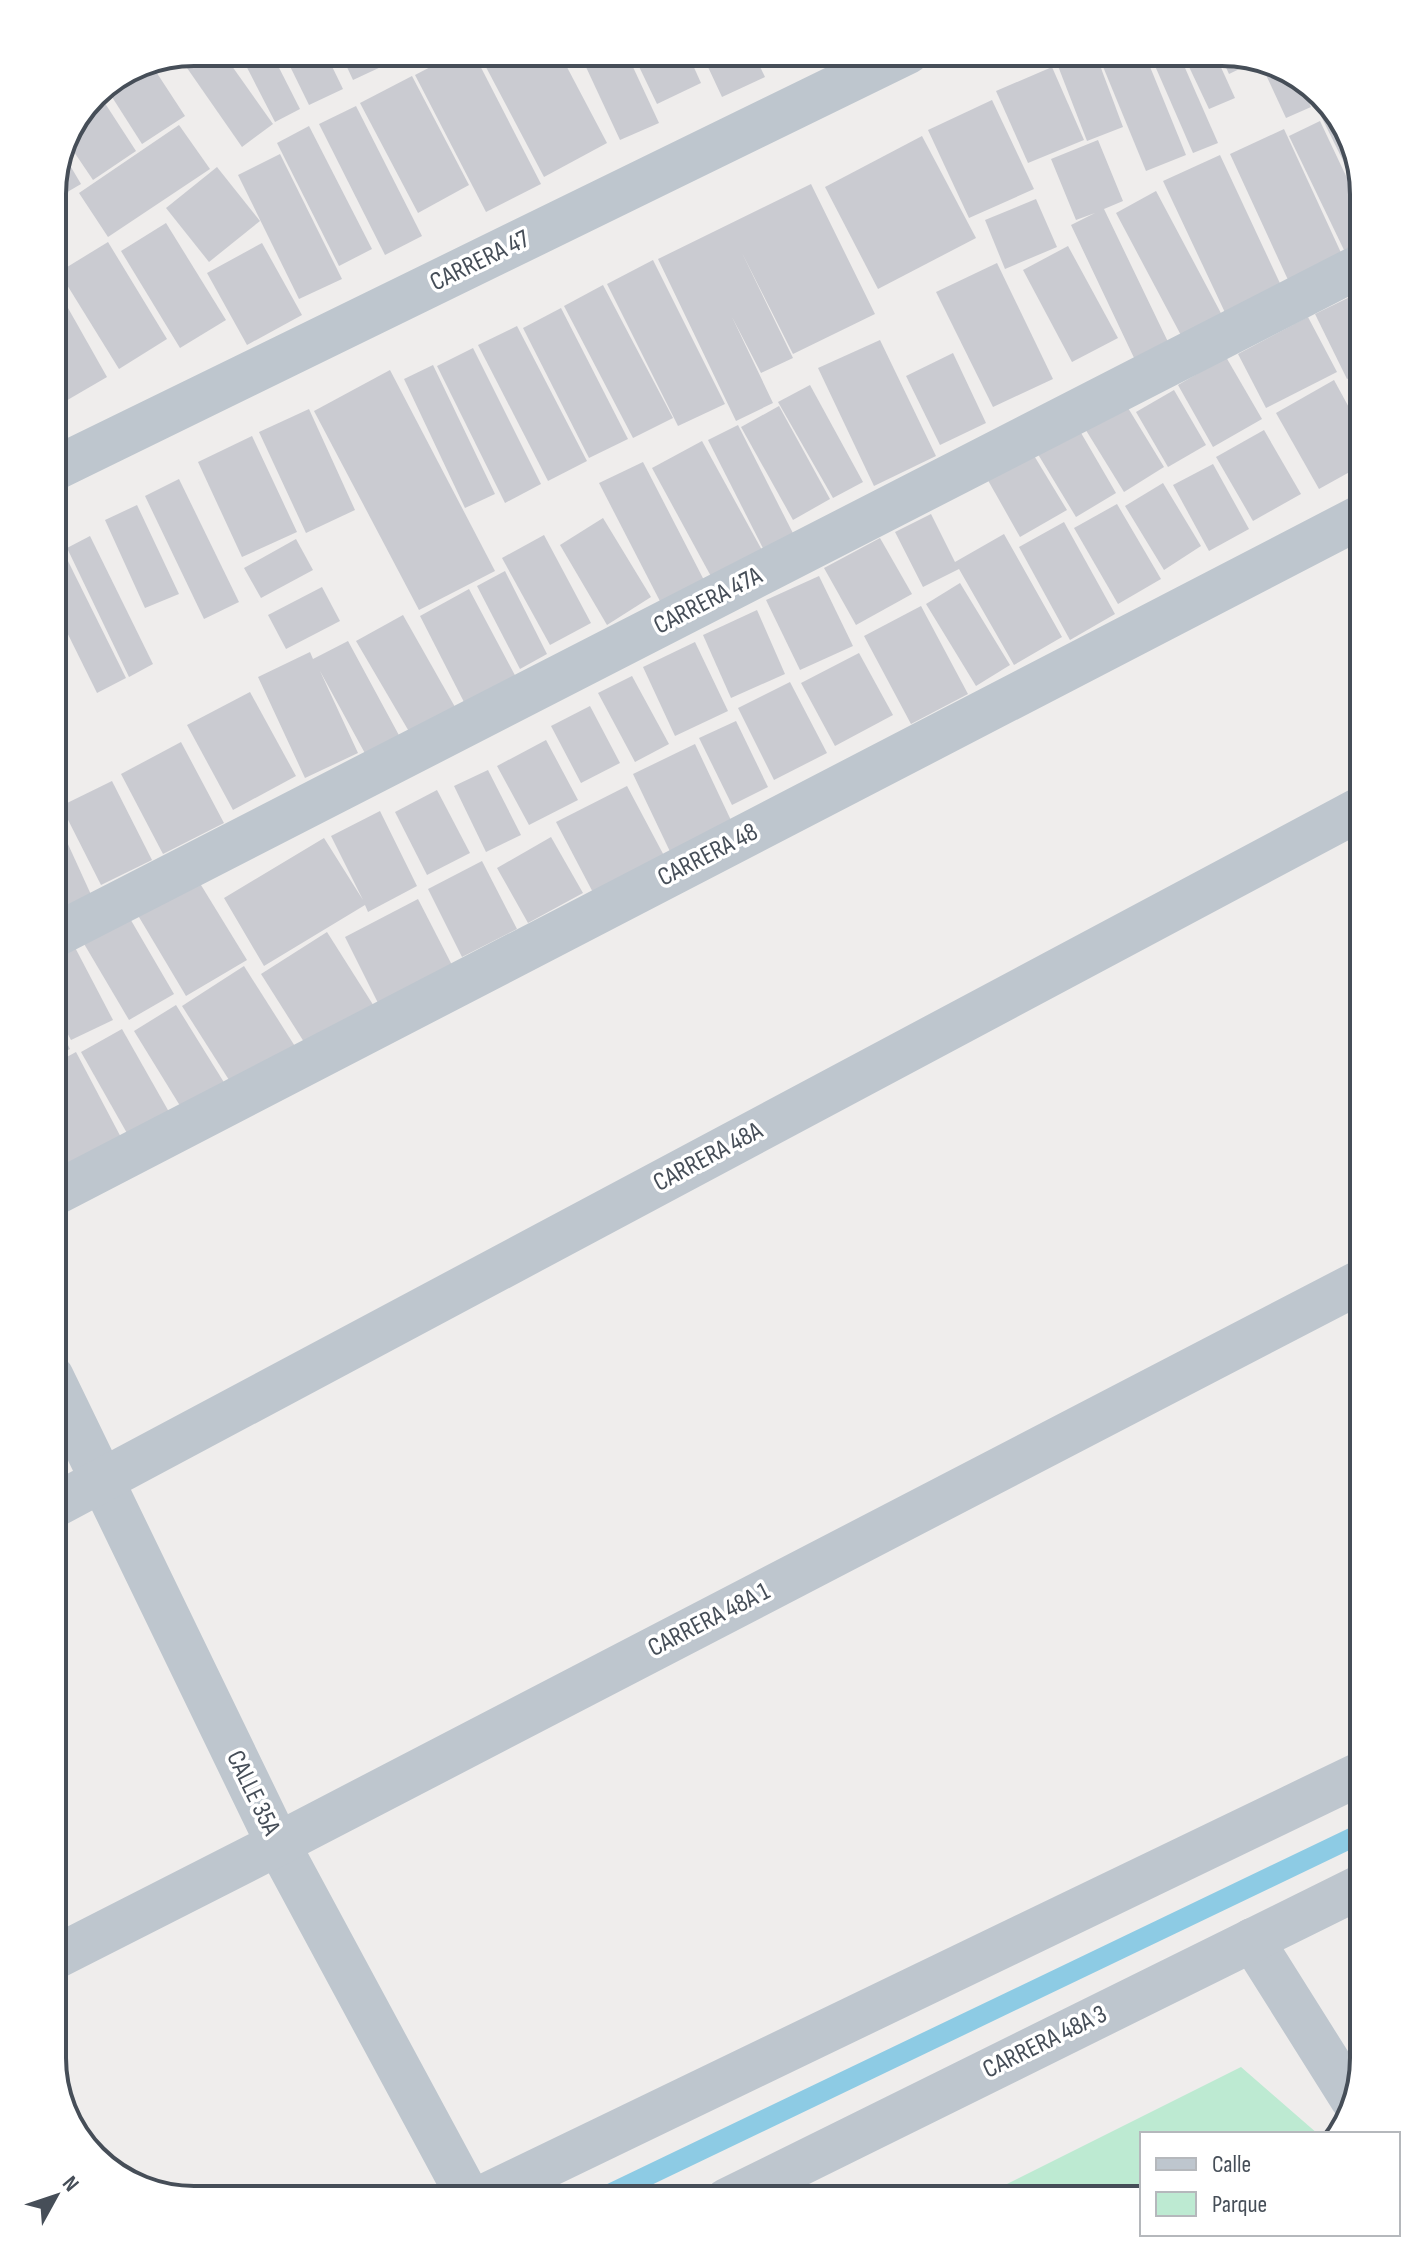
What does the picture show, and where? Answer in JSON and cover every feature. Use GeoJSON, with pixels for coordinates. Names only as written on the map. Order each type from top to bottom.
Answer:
{"type":"FeatureCollection","features":[{"type":"Feature","properties":{"kind":"street","name":"CARRERA 47"},"geometry":{"type":"LineString","coordinates":[[66,463],[879,66]]}},
{"type":"Feature","properties":{"kind":"street","name":"CARRERA 47A"},"geometry":{"type":"LineString","coordinates":[[66,930],[1350,271]]}},
{"type":"Feature","properties":{"kind":"street","name":"CARRERA 48"},"geometry":{"type":"LineString","coordinates":[[66,1188],[1350,522]]}},
{"type":"Feature","properties":{"kind":"street","name":"CARRERA 48A"},"geometry":{"type":"LineString","coordinates":[[66,1499],[1350,814]]}},
{"type":"Feature","properties":{"kind":"street","name":"CARRERA 48A 1"},"geometry":{"type":"LineString","coordinates":[[66,1952],[1350,1287]]}},
{"type":"Feature","properties":{"kind":"street","name":"CALLE 35A"},"geometry":{"type":"LineString","coordinates":[[66,1407],[278,1844],[465,2186]]}},
{"type":"Feature","properties":{"kind":"street"},"geometry":{"type":"LineString","coordinates":[[502,2186],[1350,1779]]}},
{"type":"Feature","properties":{"kind":"street","name":"CARRERA 48A 3"},"geometry":{"type":"LineString","coordinates":[[755,2186],[1350,1892]]}},
{"type":"Feature","properties":{"kind":"street"},"geometry":{"type":"LineString","coordinates":[[1252,1940],[1345,2089]]}},
{"type":"Feature","properties":{"kind":"green space"},"geometry":{"type":"Polygon","coordinates":[[[1241,2067],[1316,2132],[1140,2132],[1140,2186],[1003,2186],[1241,2067]]]}},
{"type":"Feature","properties":{"kind":"building"},"geometry":{"type":"Polygon","coordinates":[[[186,66],[232,66],[273,124],[242,147],[186,66]]]}},
{"type":"Feature","properties":{"kind":"building"},"geometry":{"type":"Polygon","coordinates":[[[246,66],[278,66],[300,109],[275,122],[246,66]]]}},
{"type":"Feature","properties":{"kind":"building"},"geometry":{"type":"Polygon","coordinates":[[[290,66],[332,66],[343,89],[309,105],[290,66]]]}},
{"type":"Feature","properties":{"kind":"building"},"geometry":{"type":"Polygon","coordinates":[[[346,66],[383,66],[353,80],[346,66]]]}},
{"type":"Feature","properties":{"kind":"building"},"geometry":{"type":"Polygon","coordinates":[[[432,66],[480,66],[541,184],[486,212],[415,75],[432,66]]]}},
{"type":"Feature","properties":{"kind":"building"},"geometry":{"type":"Polygon","coordinates":[[[485,66],[566,66],[607,143],[544,177],[485,66]]]}},
{"type":"Feature","properties":{"kind":"building"},"geometry":{"type":"Polygon","coordinates":[[[586,66],[633,66],[659,123],[620,140],[586,66]]]}},
{"type":"Feature","properties":{"kind":"building"},"geometry":{"type":"Polygon","coordinates":[[[639,66],[693,66],[701,83],[657,104],[639,66]]]}},
{"type":"Feature","properties":{"kind":"building"},"geometry":{"type":"Polygon","coordinates":[[[708,66],[760,66],[765,77],[722,97],[708,66]]]}},
{"type":"Feature","properties":{"kind":"building"},"geometry":{"type":"Polygon","coordinates":[[[1058,66],[1100,66],[1123,127],[1087,141],[1058,66]]]}},
{"type":"Feature","properties":{"kind":"building"},"geometry":{"type":"Polygon","coordinates":[[[1103,66],[1150,66],[1186,155],[1146,171],[1103,66]]]}},
{"type":"Feature","properties":{"kind":"building"},"geometry":{"type":"Polygon","coordinates":[[[1155,66],[1184,66],[1218,143],[1193,153],[1155,66]]]}},
{"type":"Feature","properties":{"kind":"building"},"geometry":{"type":"Polygon","coordinates":[[[1189,66],[1220,66],[1235,98],[1209,109],[1189,66]]]}},
{"type":"Feature","properties":{"kind":"building"},"geometry":{"type":"Polygon","coordinates":[[[1225,66],[1243,67],[1229,74],[1225,66]]]}},
{"type":"Feature","properties":{"kind":"building"},"geometry":{"type":"Polygon","coordinates":[[[1052,67],[1084,140],[1028,163],[996,91],[1052,67]]]}},
{"type":"Feature","properties":{"kind":"building"},"geometry":{"type":"Polygon","coordinates":[[[156,72],[185,116],[142,144],[112,97],[130,83],[156,72]]]}},
{"type":"Feature","properties":{"kind":"building"},"geometry":{"type":"Polygon","coordinates":[[[1266,74],[1308,100],[1311,107],[1286,118],[1266,74]]]}},
{"type":"Feature","properties":{"kind":"building"},"geometry":{"type":"Polygon","coordinates":[[[412,76],[469,185],[418,213],[360,103],[412,76]]]}},
{"type":"Feature","properties":{"kind":"building"},"geometry":{"type":"Polygon","coordinates":[[[992,100],[1034,189],[969,218],[928,130],[992,100]]]}},
{"type":"Feature","properties":{"kind":"building"},"geometry":{"type":"Polygon","coordinates":[[[105,103],[136,151],[93,180],[74,151],[93,116],[105,103]]]}},
{"type":"Feature","properties":{"kind":"building"},"geometry":{"type":"Polygon","coordinates":[[[356,106],[422,236],[385,255],[319,124],[356,106]]]}},
{"type":"Feature","properties":{"kind":"building"},"geometry":{"type":"Polygon","coordinates":[[[1320,114],[1337,138],[1348,170],[1320,114]]]}},
{"type":"Feature","properties":{"kind":"building"},"geometry":{"type":"Polygon","coordinates":[[[1320,121],[1349,183],[1350,247],[1344,250],[1289,136],[1320,121]]]}},
{"type":"Feature","properties":{"kind":"building"},"geometry":{"type":"Polygon","coordinates":[[[179,125],[210,169],[108,237],[79,193],[179,125]]]}},
{"type":"Feature","properties":{"kind":"building"},"geometry":{"type":"Polygon","coordinates":[[[309,126],[372,249],[339,266],[277,143],[309,126]]]}},
{"type":"Feature","properties":{"kind":"building"},"geometry":{"type":"Polygon","coordinates":[[[1284,129],[1343,257],[1289,282],[1230,154],[1284,129]]]}},
{"type":"Feature","properties":{"kind":"building"},"geometry":{"type":"Polygon","coordinates":[[[922,136],[976,238],[878,289],[825,187],[922,136]]]}},
{"type":"Feature","properties":{"kind":"building"},"geometry":{"type":"Polygon","coordinates":[[[1098,140],[1123,201],[1104,209],[1170,346],[1136,362],[1071,225],[1095,213],[1076,220],[1051,159],[1098,140]]]}},
{"type":"Feature","properties":{"kind":"building"},"geometry":{"type":"Polygon","coordinates":[[[280,154],[342,279],[299,299],[238,175],[280,154]]]}},
{"type":"Feature","properties":{"kind":"building"},"geometry":{"type":"Polygon","coordinates":[[[1220,155],[1285,294],[1229,321],[1163,181],[1220,155]]]}},
{"type":"Feature","properties":{"kind":"building"},"geometry":{"type":"Polygon","coordinates":[[[69,164],[81,184],[66,193],[69,164]]]}},
{"type":"Feature","properties":{"kind":"building"},"geometry":{"type":"Polygon","coordinates":[[[217,167],[260,221],[209,262],[166,208],[217,167]]]}},
{"type":"Feature","properties":{"kind":"building"},"geometry":{"type":"Polygon","coordinates":[[[811,184],[875,314],[793,354],[742,253],[793,358],[761,373],[732,317],[773,403],[736,421],[658,259],[811,184]]]}},
{"type":"Feature","properties":{"kind":"building"},"geometry":{"type":"Polygon","coordinates":[[[1156,191],[1223,317],[1183,339],[1116,213],[1156,191]]]}},
{"type":"Feature","properties":{"kind":"building"},"geometry":{"type":"Polygon","coordinates":[[[1036,199],[1057,247],[1005,269],[985,220],[1036,199]]]}},
{"type":"Feature","properties":{"kind":"building"},"geometry":{"type":"Polygon","coordinates":[[[166,223],[226,320],[180,348],[121,251],[166,223]]]}},
{"type":"Feature","properties":{"kind":"building"},"geometry":{"type":"Polygon","coordinates":[[[108,242],[167,339],[119,369],[66,283],[66,268],[108,242]]]}},
{"type":"Feature","properties":{"kind":"building"},"geometry":{"type":"Polygon","coordinates":[[[262,243],[302,315],[247,345],[207,273],[262,243]]]}},
{"type":"Feature","properties":{"kind":"building"},"geometry":{"type":"Polygon","coordinates":[[[1068,246],[1118,338],[1072,362],[1023,270],[1068,246]]]}},
{"type":"Feature","properties":{"kind":"building"},"geometry":{"type":"Polygon","coordinates":[[[653,260],[725,404],[678,426],[607,284],[653,260]]]}},
{"type":"Feature","properties":{"kind":"building"},"geometry":{"type":"Polygon","coordinates":[[[997,263],[1053,379],[993,407],[936,292],[997,263]]]}},
{"type":"Feature","properties":{"kind":"building"},"geometry":{"type":"Polygon","coordinates":[[[603,285],[673,418],[633,438],[564,306],[603,285]]]}},
{"type":"Feature","properties":{"kind":"building"},"geometry":{"type":"Polygon","coordinates":[[[1350,297],[1350,378],[1347,379],[1315,314],[1350,297]]]}},
{"type":"Feature","properties":{"kind":"building"},"geometry":{"type":"Polygon","coordinates":[[[66,304],[107,377],[66,401],[66,304]]]}},
{"type":"Feature","properties":{"kind":"building"},"geometry":{"type":"Polygon","coordinates":[[[561,308],[628,439],[589,458],[523,328],[561,308]]]}},
{"type":"Feature","properties":{"kind":"building"},"geometry":{"type":"Polygon","coordinates":[[[1308,317],[1337,372],[1266,408],[1238,354],[1308,317]]]}},
{"type":"Feature","properties":{"kind":"building"},"geometry":{"type":"Polygon","coordinates":[[[517,326],[587,461],[548,481],[478,345],[517,326]]]}},
{"type":"Feature","properties":{"kind":"building"},"geometry":{"type":"Polygon","coordinates":[[[880,340],[936,456],[874,486],[818,368],[880,340]]]}},
{"type":"Feature","properties":{"kind":"building"},"geometry":{"type":"Polygon","coordinates":[[[473,348],[541,484],[505,503],[437,366],[473,348]]]}},
{"type":"Feature","properties":{"kind":"building"},"geometry":{"type":"Polygon","coordinates":[[[953,353],[986,423],[940,445],[906,376],[953,353]]]}},
{"type":"Feature","properties":{"kind":"building"},"geometry":{"type":"Polygon","coordinates":[[[1226,357],[1262,419],[1213,447],[1178,385],[1226,357]]]}},
{"type":"Feature","properties":{"kind":"building"},"geometry":{"type":"Polygon","coordinates":[[[433,365],[495,494],[465,508],[404,379],[433,365]]]}},
{"type":"Feature","properties":{"kind":"building"},"geometry":{"type":"Polygon","coordinates":[[[390,370],[495,571],[419,610],[314,411],[390,370]]]}},
{"type":"Feature","properties":{"kind":"building"},"geometry":{"type":"Polygon","coordinates":[[[1334,380],[1350,409],[1350,472],[1319,489],[1276,413],[1334,380]]]}},
{"type":"Feature","properties":{"kind":"building"},"geometry":{"type":"Polygon","coordinates":[[[810,385],[863,482],[833,498],[778,402],[810,385]]]}},
{"type":"Feature","properties":{"kind":"building"},"geometry":{"type":"Polygon","coordinates":[[[1174,390],[1206,445],[1168,467],[1136,412],[1174,390]]]}},
{"type":"Feature","properties":{"kind":"building"},"geometry":{"type":"Polygon","coordinates":[[[1125,403],[1164,467],[1124,492],[1084,427],[1125,403]]]}},
{"type":"Feature","properties":{"kind":"building"},"geometry":{"type":"Polygon","coordinates":[[[779,406],[830,499],[793,520],[741,427],[779,406]]]}},
{"type":"Feature","properties":{"kind":"building"},"geometry":{"type":"Polygon","coordinates":[[[309,409],[355,510],[306,533],[259,432],[309,409]]]}},
{"type":"Feature","properties":{"kind":"building"},"geometry":{"type":"Polygon","coordinates":[[[738,425],[801,549],[771,564],[708,440],[738,425]]]}},
{"type":"Feature","properties":{"kind":"building"},"geometry":{"type":"Polygon","coordinates":[[[1077,426],[1116,493],[1076,517],[1036,451],[1077,426]]]}},
{"type":"Feature","properties":{"kind":"building"},"geometry":{"type":"Polygon","coordinates":[[[1264,430],[1301,494],[1253,521],[1216,457],[1264,430]]]}},
{"type":"Feature","properties":{"kind":"building"},"geometry":{"type":"Polygon","coordinates":[[[252,436],[297,532],[242,557],[198,462],[252,436]]]}},
{"type":"Feature","properties":{"kind":"building"},"geometry":{"type":"Polygon","coordinates":[[[702,441],[763,552],[713,580],[652,468],[702,441]]]}},
{"type":"Feature","properties":{"kind":"building"},"geometry":{"type":"Polygon","coordinates":[[[1030,449],[1067,510],[1020,537],[985,475],[1030,449]]]}},
{"type":"Feature","properties":{"kind":"building"},"geometry":{"type":"Polygon","coordinates":[[[643,462],[706,584],[663,607],[599,483],[643,462]]]}},
{"type":"Feature","properties":{"kind":"building"},"geometry":{"type":"Polygon","coordinates":[[[1213,464],[1249,529],[1209,551],[1173,485],[1213,464]]]}},
{"type":"Feature","properties":{"kind":"building"},"geometry":{"type":"Polygon","coordinates":[[[179,479],[239,602],[204,619],[145,496],[179,479]]]}},
{"type":"Feature","properties":{"kind":"building"},"geometry":{"type":"Polygon","coordinates":[[[1163,483],[1201,546],[1164,570],[1125,506],[1163,483]]]}},
{"type":"Feature","properties":{"kind":"building"},"geometry":{"type":"Polygon","coordinates":[[[1117,504],[1161,579],[1118,604],[1074,528],[1117,504]]]}},
{"type":"Feature","properties":{"kind":"building"},"geometry":{"type":"Polygon","coordinates":[[[137,505],[179,594],[145,608],[105,520],[137,505]]]}},
{"type":"Feature","properties":{"kind":"building"},"geometry":{"type":"Polygon","coordinates":[[[931,514],[955,562],[1004,534],[1062,637],[1014,665],[959,569],[923,587],[895,532],[931,514]]]}},
{"type":"Feature","properties":{"kind":"building"},"geometry":{"type":"Polygon","coordinates":[[[603,518],[651,597],[607,625],[560,545],[603,518]]]}},
{"type":"Feature","properties":{"kind":"building"},"geometry":{"type":"Polygon","coordinates":[[[1064,522],[1115,614],[1070,640],[1019,547],[1064,522]]]}},
{"type":"Feature","properties":{"kind":"building"},"geometry":{"type":"Polygon","coordinates":[[[544,535],[591,623],[550,645],[502,558],[544,535]]]}},
{"type":"Feature","properties":{"kind":"building"},"geometry":{"type":"Polygon","coordinates":[[[90,536],[153,664],[129,677],[67,548],[90,536]]]}},
{"type":"Feature","properties":{"kind":"building"},"geometry":{"type":"Polygon","coordinates":[[[880,538],[912,594],[856,625],[824,568],[880,538]]]}},
{"type":"Feature","properties":{"kind":"building"},"geometry":{"type":"Polygon","coordinates":[[[296,539],[313,570],[261,598],[244,568],[296,539]]]}},
{"type":"Feature","properties":{"kind":"building"},"geometry":{"type":"Polygon","coordinates":[[[66,557],[126,678],[97,693],[66,630],[66,557]]]}},
{"type":"Feature","properties":{"kind":"building"},"geometry":{"type":"Polygon","coordinates":[[[505,571],[547,654],[520,669],[477,586],[505,571]]]}},
{"type":"Feature","properties":{"kind":"building"},"geometry":{"type":"Polygon","coordinates":[[[819,576],[853,646],[800,670],[766,600],[819,576]]]}},
{"type":"Feature","properties":{"kind":"building"},"geometry":{"type":"Polygon","coordinates":[[[960,583],[1010,665],[976,686],[926,604],[960,583]]]}},
{"type":"Feature","properties":{"kind":"building"},"geometry":{"type":"Polygon","coordinates":[[[322,587],[340,621],[286,649],[268,615],[322,587]]]}},
{"type":"Feature","properties":{"kind":"building"},"geometry":{"type":"Polygon","coordinates":[[[469,589],[517,679],[466,706],[420,616],[469,589]]]}},
{"type":"Feature","properties":{"kind":"building"},"geometry":{"type":"Polygon","coordinates":[[[921,606],[968,694],[911,724],[864,636],[921,606]]]}},
{"type":"Feature","properties":{"kind":"building"},"geometry":{"type":"Polygon","coordinates":[[[757,610],[785,674],[731,698],[703,635],[757,610]]]}},
{"type":"Feature","properties":{"kind":"building"},"geometry":{"type":"Polygon","coordinates":[[[403,615],[459,714],[414,740],[356,641],[403,615]]]}},
{"type":"Feature","properties":{"kind":"building"},"geometry":{"type":"Polygon","coordinates":[[[348,641],[401,739],[367,757],[320,671],[358,753],[305,778],[258,677],[310,652],[313,659],[348,641]]]}},
{"type":"Feature","properties":{"kind":"building"},"geometry":{"type":"Polygon","coordinates":[[[695,642],[728,711],[675,736],[643,667],[695,642]]]}},
{"type":"Feature","properties":{"kind":"building"},"geometry":{"type":"Polygon","coordinates":[[[859,653],[893,715],[835,746],[801,683],[859,653]]]}},
{"type":"Feature","properties":{"kind":"building"},"geometry":{"type":"Polygon","coordinates":[[[632,676],[669,744],[635,762],[598,693],[632,676]]]}},
{"type":"Feature","properties":{"kind":"building"},"geometry":{"type":"Polygon","coordinates":[[[790,682],[827,753],[774,780],[738,708],[790,682]]]}},
{"type":"Feature","properties":{"kind":"building"},"geometry":{"type":"Polygon","coordinates":[[[250,692],[296,776],[233,810],[187,725],[250,692]]]}},
{"type":"Feature","properties":{"kind":"building"},"geometry":{"type":"Polygon","coordinates":[[[590,706],[620,763],[581,783],[551,726],[590,706]]]}},
{"type":"Feature","properties":{"kind":"building"},"geometry":{"type":"Polygon","coordinates":[[[736,721],[768,787],[732,805],[699,738],[736,721]]]}},
{"type":"Feature","properties":{"kind":"building"},"geometry":{"type":"Polygon","coordinates":[[[546,740],[578,800],[529,825],[497,766],[546,740]]]}},
{"type":"Feature","properties":{"kind":"building"},"geometry":{"type":"Polygon","coordinates":[[[181,742],[224,823],[163,854],[121,774],[181,742]]]}},
{"type":"Feature","properties":{"kind":"building"},"geometry":{"type":"Polygon","coordinates":[[[695,744],[737,833],[675,862],[633,774],[695,744]]]}},
{"type":"Feature","properties":{"kind":"building"},"geometry":{"type":"Polygon","coordinates":[[[488,770],[521,835],[486,852],[454,786],[488,770]]]}},
{"type":"Feature","properties":{"kind":"building"},"geometry":{"type":"Polygon","coordinates":[[[112,781],[152,860],[101,885],[66,816],[66,804],[112,781]]]}},
{"type":"Feature","properties":{"kind":"building"},"geometry":{"type":"Polygon","coordinates":[[[627,786],[669,865],[598,902],[556,822],[627,786]]]}},
{"type":"Feature","properties":{"kind":"building"},"geometry":{"type":"Polygon","coordinates":[[[437,790],[470,853],[427,875],[395,812],[437,790]]]}},
{"type":"Feature","properties":{"kind":"building"},"geometry":{"type":"Polygon","coordinates":[[[380,811],[417,886],[368,912],[365,905],[264,966],[224,898],[324,838],[363,900],[331,836],[380,811]]]}},
{"type":"Feature","properties":{"kind":"building"},"geometry":{"type":"Polygon","coordinates":[[[551,837],[583,893],[528,923],[497,868],[551,837]]]}},
{"type":"Feature","properties":{"kind":"building"},"geometry":{"type":"Polygon","coordinates":[[[66,840],[98,910],[66,923],[66,840]]]}},
{"type":"Feature","properties":{"kind":"building"},"geometry":{"type":"Polygon","coordinates":[[[482,861],[517,929],[462,957],[428,889],[482,861]]]}},
{"type":"Feature","properties":{"kind":"building"},"geometry":{"type":"Polygon","coordinates":[[[193,872],[247,960],[186,996],[133,907],[193,872]]]}},
{"type":"Feature","properties":{"kind":"building"},"geometry":{"type":"Polygon","coordinates":[[[418,899],[453,967],[379,1005],[345,937],[418,899]]]}},
{"type":"Feature","properties":{"kind":"building"},"geometry":{"type":"Polygon","coordinates":[[[125,910],[174,994],[129,1020],[80,937],[125,910]]]}},
{"type":"Feature","properties":{"kind":"building"},"geometry":{"type":"Polygon","coordinates":[[[327,932],[377,1011],[311,1053],[261,974],[327,932]]]}},
{"type":"Feature","properties":{"kind":"building"},"geometry":{"type":"Polygon","coordinates":[[[69,936],[113,1020],[71,1040],[66,1031],[66,938],[69,936]]]}},
{"type":"Feature","properties":{"kind":"building"},"geometry":{"type":"Polygon","coordinates":[[[244,966],[298,1051],[236,1091],[182,1006],[244,966]]]}},
{"type":"Feature","properties":{"kind":"building"},"geometry":{"type":"Polygon","coordinates":[[[176,1005],[225,1084],[182,1109],[134,1031],[176,1005]]]}},
{"type":"Feature","properties":{"kind":"building"},"geometry":{"type":"Polygon","coordinates":[[[122,1029],[173,1119],[132,1142],[81,1052],[122,1029]]]}},
{"type":"Feature","properties":{"kind":"building"},"geometry":{"type":"Polygon","coordinates":[[[76,1052],[125,1145],[67,1176],[66,1174],[66,1057],[76,1052]]]}},
{"type":"Feature","properties":{"kind":"waterway"},"geometry":{"type":"LineString","coordinates":[[626,2186],[1350,1839]]}}]}
